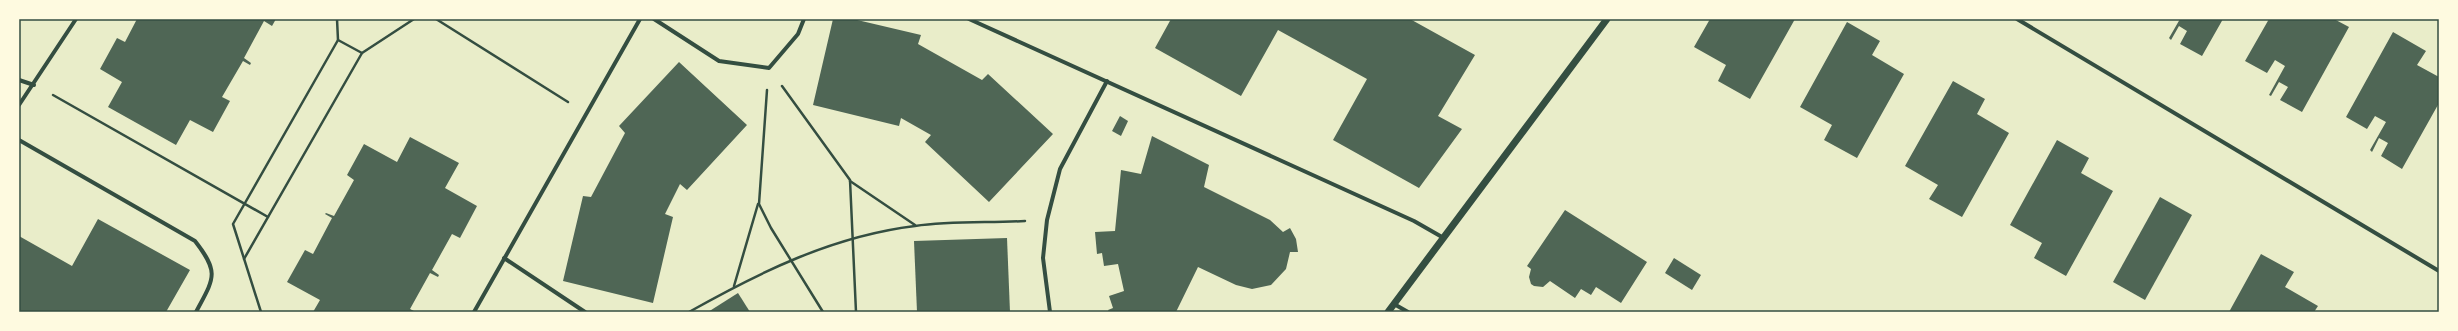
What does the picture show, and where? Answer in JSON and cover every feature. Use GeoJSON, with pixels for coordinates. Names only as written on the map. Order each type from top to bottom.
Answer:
{"type":"FeatureCollection","features":[{"type":"Feature","properties":{"kind":"street"},"geometry":{"type":"LineString","coordinates":[[19,105],[34,85],[76,19]]}},
{"type":"Feature","properties":{"kind":"street"},"geometry":{"type":"LineString","coordinates":[[474,312],[640,19]]}},
{"type":"Feature","properties":{"kind":"street"},"geometry":{"type":"LineString","coordinates":[[654,19],[719,61],[769,68],[798,34],[804,19]]}},
{"type":"Feature","properties":{"kind":"street"},"geometry":{"type":"LineString","coordinates":[[969,19],[1414,221],[1442,237]]}},
{"type":"Feature","properties":{"kind":"street"},"geometry":{"type":"LineString","coordinates":[[1388,312],[1442,237],[1607,19]]}},
{"type":"Feature","properties":{"kind":"street"},"geometry":{"type":"LineString","coordinates":[[2016,19],[2439,271]]}},
{"type":"Feature","properties":{"kind":"street"},"geometry":{"type":"LineString","coordinates":[[19,80],[34,85]]}},
{"type":"Feature","properties":{"kind":"street"},"geometry":{"type":"LineString","coordinates":[[1050,312],[1043,258],[1047,220],[1060,169],[1106,81]]}},
{"type":"Feature","properties":{"kind":"street"},"geometry":{"type":"LineString","coordinates":[[19,140],[195,241],[210,260],[213,280],[196,312]]}},
{"type":"Feature","properties":{"kind":"street"},"geometry":{"type":"LineString","coordinates":[[504,258],[585,312]]}},
{"type":"Feature","properties":{"kind":"street"},"geometry":{"type":"LineString","coordinates":[[1394,304],[1408,312]]}},
{"type":"Feature","properties":{"kind":"path"},"geometry":{"type":"LineString","coordinates":[[261,312],[233,224],[338,40],[337,19]]}},
{"type":"Feature","properties":{"kind":"path"},"geometry":{"type":"LineString","coordinates":[[244,259],[362,53],[414,19]]}},
{"type":"Feature","properties":{"kind":"path"},"geometry":{"type":"LineString","coordinates":[[436,19],[587,113]]}},
{"type":"Feature","properties":{"kind":"path"},"geometry":{"type":"LineString","coordinates":[[338,40],[362,53]]}},
{"type":"Feature","properties":{"kind":"path"},"geometry":{"type":"LineString","coordinates":[[769,68],[850,180],[915,226]]}},
{"type":"Feature","properties":{"kind":"path"},"geometry":{"type":"LineString","coordinates":[[734,286],[758,204],[769,68]]}},
{"type":"Feature","properties":{"kind":"path"},"geometry":{"type":"LineString","coordinates":[[34,85],[268,217]]}},
{"type":"Feature","properties":{"kind":"path"},"geometry":{"type":"LineString","coordinates":[[850,180],[856,312]]}},
{"type":"Feature","properties":{"kind":"path"},"geometry":{"type":"LineString","coordinates":[[758,204],[823,312]]}},
{"type":"Feature","properties":{"kind":"path"},"geometry":{"type":"LineString","coordinates":[[689,312],[734,286],[790,259],[852,238],[915,226],[1047,220]]}},
{"type":"Feature","properties":{"kind":"building"},"geometry":{"type":"Polygon","coordinates":[[[137,19],[276,19],[272,26],[264,21],[244,58],[251,63],[250,65],[243,61],[222,97],[230,101],[213,132],[190,120],[176,145],[108,107],[122,82],[100,69],[117,38],[125,42],[137,19]]]}},
{"type":"Feature","properties":{"kind":"building"},"geometry":{"type":"Polygon","coordinates":[[[833,19],[853,19],[921,35],[918,44],[982,80],[988,74],[1053,134],[989,202],[925,142],[931,135],[901,118],[899,126],[813,105],[833,19]]]}},
{"type":"Feature","properties":{"kind":"building"},"geometry":{"type":"Polygon","coordinates":[[[1171,19],[1410,19],[1475,55],[1438,116],[1462,129],[1419,188],[1333,140],[1367,79],[1278,30],[1241,96],[1155,48],[1171,19]]]}},
{"type":"Feature","properties":{"kind":"building"},"geometry":{"type":"Polygon","coordinates":[[[1710,19],[1795,19],[1750,99],[1718,81],[1726,65],[1694,47],[1710,19]]]}},
{"type":"Feature","properties":{"kind":"building"},"geometry":{"type":"Polygon","coordinates":[[[2180,19],[2223,19],[2202,56],[2180,44],[2187,31],[2179,26],[2171,40],[2169,38],[2180,19]]]}},
{"type":"Feature","properties":{"kind":"building"},"geometry":{"type":"Polygon","coordinates":[[[2269,19],[2334,19],[2349,27],[2302,112],[2280,100],[2288,87],[2279,82],[2271,96],[2269,95],[2285,66],[2275,60],[2267,73],[2245,61],[2269,19]]]}},
{"type":"Feature","properties":{"kind":"building"},"geometry":{"type":"Polygon","coordinates":[[[1847,22],[1880,41],[1872,55],[1904,74],[1857,158],[1824,140],[1832,125],[1800,107],[1847,22]]]}},
{"type":"Feature","properties":{"kind":"building"},"geometry":{"type":"Polygon","coordinates":[[[2393,32],[2426,51],[2417,65],[2439,77],[2439,103],[2402,169],[2381,156],[2388,143],[2379,138],[2372,152],[2370,150],[2386,122],[2375,116],[2367,129],[2346,117],[2393,32]]]}},
{"type":"Feature","properties":{"kind":"building"},"geometry":{"type":"Polygon","coordinates":[[[679,62],[747,125],[687,190],[680,184],[665,214],[673,217],[653,303],[563,281],[583,196],[591,197],[625,133],[619,126],[679,62]]]}},
{"type":"Feature","properties":{"kind":"building"},"geometry":{"type":"Polygon","coordinates":[[[1953,81],[1985,99],[1977,114],[2009,133],[1962,217],[1929,199],[1938,185],[1905,166],[1953,81]]]}},
{"type":"Feature","properties":{"kind":"building"},"geometry":{"type":"Polygon","coordinates":[[[1120,116],[1128,121],[1121,136],[1112,131],[1120,116]]]}},
{"type":"Feature","properties":{"kind":"building"},"geometry":{"type":"Polygon","coordinates":[[[1152,136],[1209,165],[1204,187],[1270,220],[1283,232],[1290,228],[1296,239],[1298,252],[1290,252],[1286,269],[1271,285],[1252,289],[1236,285],[1198,267],[1176,312],[1109,312],[1108,310],[1113,308],[1109,296],[1124,291],[1118,264],[1104,266],[1102,253],[1097,254],[1095,232],[1115,231],[1121,170],[1141,174],[1152,136]]]}},
{"type":"Feature","properties":{"kind":"building"},"geometry":{"type":"Polygon","coordinates":[[[410,137],[459,163],[445,188],[477,206],[460,238],[452,234],[432,270],[439,275],[438,277],[430,273],[410,309],[416,312],[313,312],[320,300],[287,282],[305,250],[313,254],[332,218],[325,214],[334,216],[354,180],[347,175],[364,144],[397,162],[410,137]]]}},
{"type":"Feature","properties":{"kind":"building"},"geometry":{"type":"Polygon","coordinates":[[[2057,140],[2089,158],[2081,173],[2113,191],[2066,276],[2034,258],[2042,243],[2010,225],[2057,140]]]}},
{"type":"Feature","properties":{"kind":"building"},"geometry":{"type":"Polygon","coordinates":[[[2160,197],[2192,215],[2145,300],[2113,282],[2160,197]]]}},
{"type":"Feature","properties":{"kind":"building"},"geometry":{"type":"Polygon","coordinates":[[[1565,210],[1647,262],[1621,303],[1596,287],[1591,295],[1581,289],[1575,298],[1550,281],[1543,287],[1534,286],[1531,284],[1529,277],[1531,269],[1527,266],[1565,210]]]}},
{"type":"Feature","properties":{"kind":"building"},"geometry":{"type":"Polygon","coordinates":[[[98,219],[190,270],[166,312],[19,312],[19,236],[72,266],[98,219]]]}},
{"type":"Feature","properties":{"kind":"building"},"geometry":{"type":"Polygon","coordinates":[[[1007,238],[1010,312],[917,312],[914,241],[1007,238]]]}},
{"type":"Feature","properties":{"kind":"building"},"geometry":{"type":"Polygon","coordinates":[[[2261,254],[2294,272],[2285,287],[2318,306],[2314,312],[2229,312],[2261,254]]]}},
{"type":"Feature","properties":{"kind":"building"},"geometry":{"type":"Polygon","coordinates":[[[1674,258],[1701,275],[1692,290],[1665,273],[1674,258]]]}},
{"type":"Feature","properties":{"kind":"building"},"geometry":{"type":"Polygon","coordinates":[[[738,293],[750,312],[708,312],[738,293]]]}}]}
